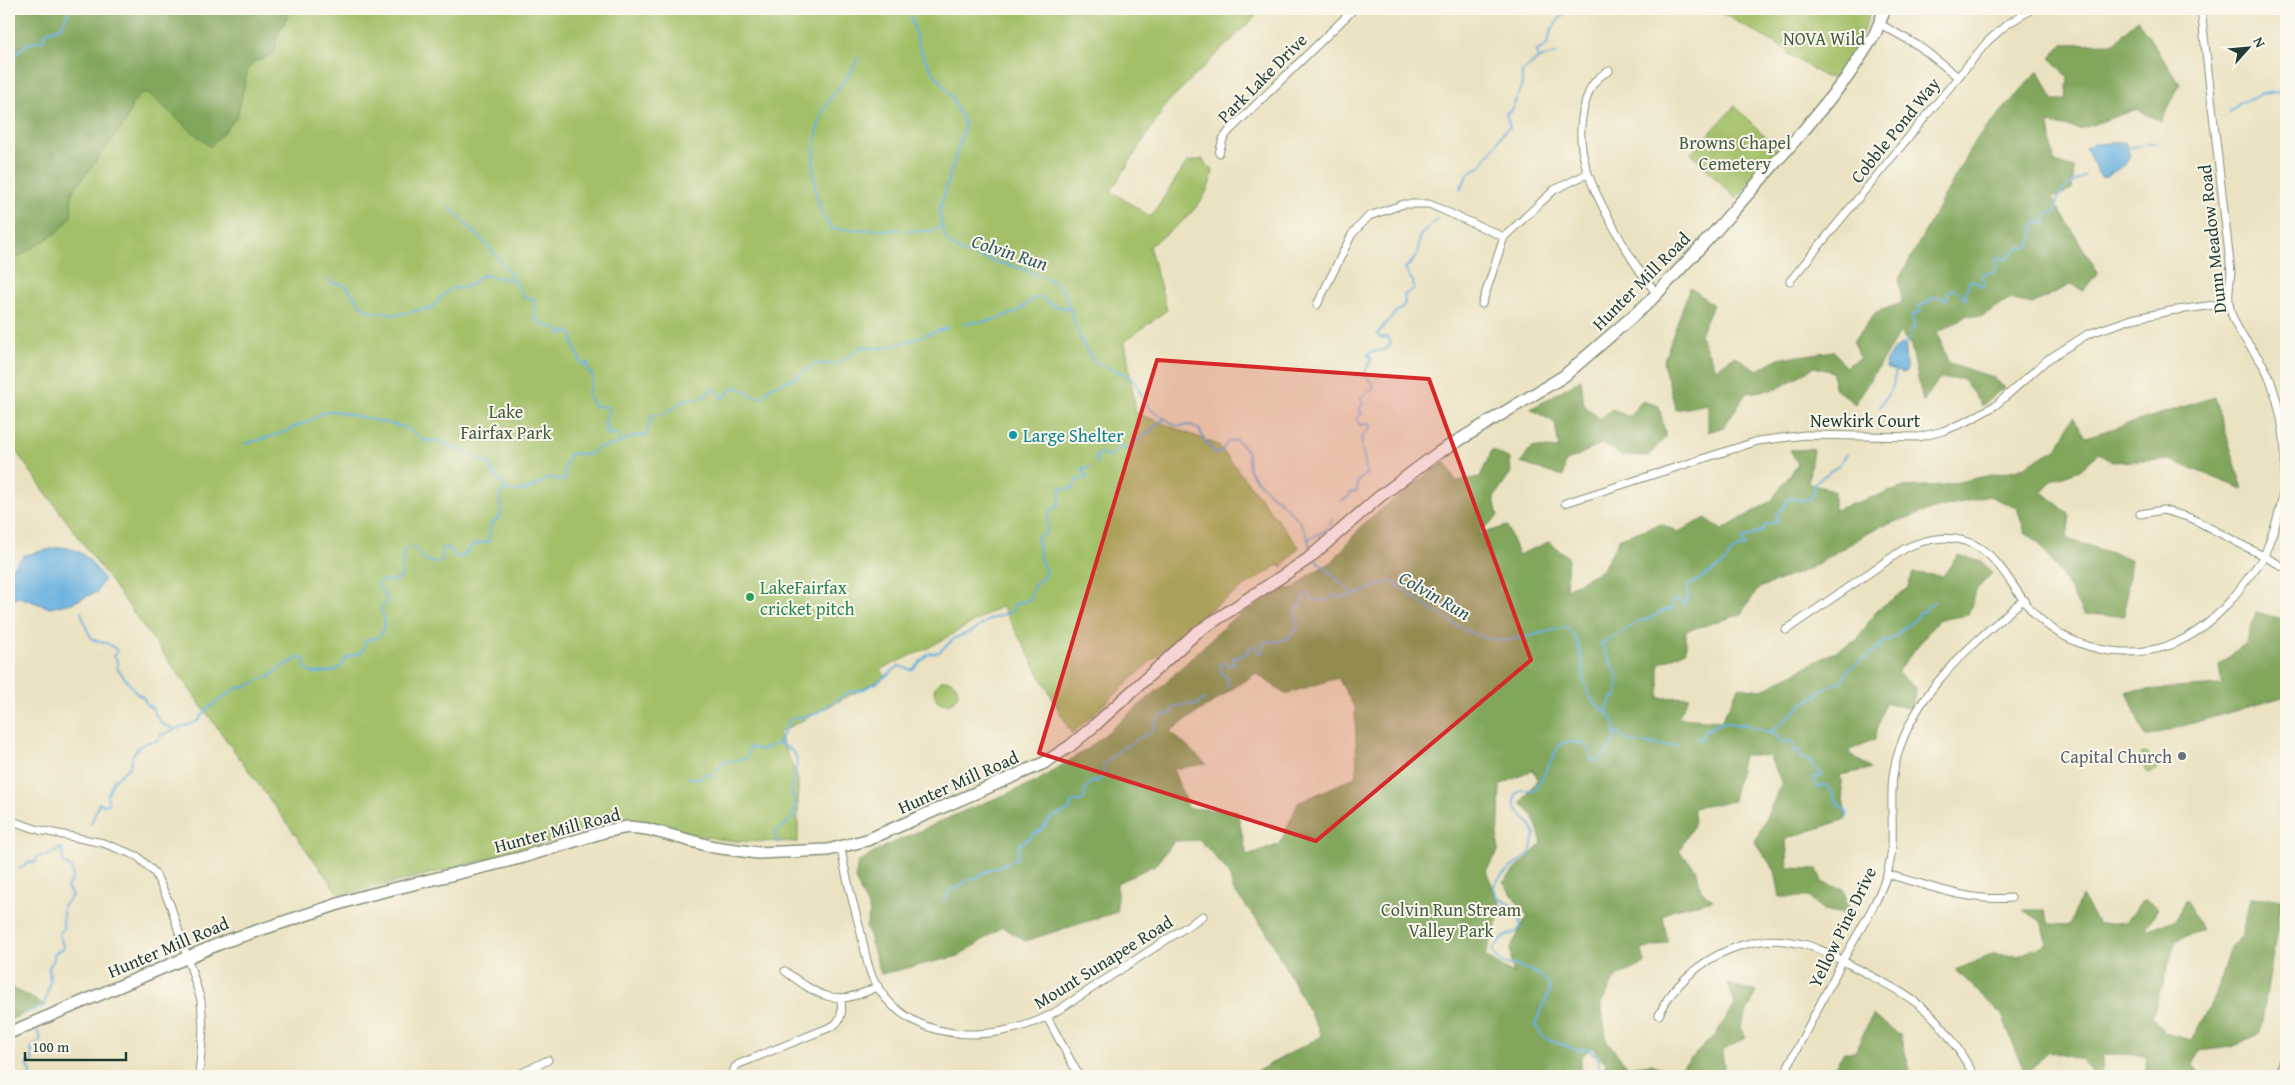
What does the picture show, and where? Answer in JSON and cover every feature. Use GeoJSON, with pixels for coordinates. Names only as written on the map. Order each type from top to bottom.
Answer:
{"type":"FeatureCollection","features":[{"type":"Feature","properties":{"kind":"main road","name":"Hunter Mill Road"},"geometry":{"type":"LineString","coordinates":[[9,1033],[226,940],[360,897],[475,870],[607,831],[628,827],[647,829],[697,844],[744,852],[789,853],[841,848],[890,831],[1026,772],[1055,756],[1114,709],[1186,641],[1219,617],[1276,588],[1320,554],[1347,523],[1379,497],[1459,439],[1564,376],[1657,294],[1804,130],[1848,76],[1880,24],[1886,9]]}},
{"type":"Feature","properties":{"kind":"main road"},"geometry":{"type":"LineString","coordinates":[[2284,1076],[2286,1060]]}},
{"type":"Feature","properties":{"kind":"street","name":"Park Lake Drive"},"geometry":{"type":"LineString","coordinates":[[1219,153],[1229,131],[1354,9]]}},
{"type":"Feature","properties":{"kind":"street","name":"Cobble Pond Way"},"geometry":{"type":"LineString","coordinates":[[1790,281],[1992,37],[2021,14],[2032,9]]}},
{"type":"Feature","properties":{"kind":"street","name":"Dunn Meadow Road"},"geometry":{"type":"LineString","coordinates":[[1786,630],[1904,549],[1920,542],[1938,538],[1960,540],[1980,548],[1996,563],[2031,610],[2052,629],[2081,644],[2106,651],[2145,651],[2177,642],[2205,626],[2228,604],[2263,557],[2280,510],[2285,488],[2286,447],[2271,382],[2265,367],[2237,326],[2229,303],[2231,272],[2201,9]]}},
{"type":"Feature","properties":{"kind":"street"},"geometry":{"type":"LineString","coordinates":[[1880,24],[1919,46],[1958,77]]}},
{"type":"Feature","properties":{"kind":"street"},"geometry":{"type":"LineString","coordinates":[[1608,71],[1592,84],[1584,107],[1581,141],[1587,174],[1630,257],[1657,294]]}},
{"type":"Feature","properties":{"kind":"street"},"geometry":{"type":"LineString","coordinates":[[1482,304],[1504,237],[1554,190],[1587,174]]}},
{"type":"Feature","properties":{"kind":"street"},"geometry":{"type":"LineString","coordinates":[[1316,305],[1352,234],[1369,216],[1404,204],[1429,204],[1504,237]]}},
{"type":"Feature","properties":{"kind":"street","name":"Newkirk Court"},"geometry":{"type":"LineString","coordinates":[[1565,503],[1758,441],[1805,434],[1919,437],[1943,431],[1968,421],[1996,404],[2047,360],[2088,334],[2141,317],[2229,303]]}},
{"type":"Feature","properties":{"kind":"street"},"geometry":{"type":"LineString","coordinates":[[2140,514],[2163,510],[2191,518],[2286,568]]}},
{"type":"Feature","properties":{"kind":"street","name":"Yellow Pine Drive"},"geometry":{"type":"LineString","coordinates":[[1788,1066],[1874,903],[1887,874],[1892,847],[1894,773],[1901,747],[1912,724],[1932,689],[1956,659],[2023,600]]}},
{"type":"Feature","properties":{"kind":"street"},"geometry":{"type":"LineString","coordinates":[[9,820],[39,830],[103,843],[137,856],[155,872],[170,904],[198,984],[202,1010],[199,1076]]}},
{"type":"Feature","properties":{"kind":"street","name":"Mount Sunapee Road"},"geometry":{"type":"LineString","coordinates":[[841,848],[869,966],[878,986],[896,1008],[911,1019],[948,1032],[979,1034],[1003,1032],[1026,1026],[1048,1017],[1203,916]]}},
{"type":"Feature","properties":{"kind":"street"},"geometry":{"type":"LineString","coordinates":[[1887,874],[1960,894],[1995,899],[2011,898]]}},
{"type":"Feature","properties":{"kind":"street"},"geometry":{"type":"LineString","coordinates":[[1659,1015],[1672,992],[1713,957],[1745,944],[1774,940],[1798,942],[1843,960],[1899,990],[1919,1004],[1946,1032],[1974,1076]]}},
{"type":"Feature","properties":{"kind":"street"},"geometry":{"type":"LineString","coordinates":[[784,970],[817,994],[841,998],[859,995],[878,986]]}},
{"type":"Feature","properties":{"kind":"street"},"geometry":{"type":"LineString","coordinates":[[732,1076],[735,1067],[739,1064],[833,1026],[842,1014],[841,998]]}},
{"type":"Feature","properties":{"kind":"street"},"geometry":{"type":"LineString","coordinates":[[1048,1017],[1079,1076]]}},
{"type":"Feature","properties":{"kind":"street"},"geometry":{"type":"LineString","coordinates":[[516,1076],[548,1060]]}},
{"type":"Feature","properties":{"kind":"highlighted area"},"geometry":{"type":"Polygon","coordinates":[[[1157,360],[1429,379],[1531,660],[1316,841],[1039,753],[1157,360]]]}},
{"type":"Feature","properties":{"kind":"green space","name":"Lake Fairfax Park"},"geometry":{"type":"Polygon","coordinates":[[[9,9],[1263,9],[1168,102],[1111,191],[1151,217],[1187,162],[1203,159],[1206,165],[1213,170],[1210,183],[1198,205],[1180,223],[1149,246],[1167,310],[1125,341],[1136,413],[1218,445],[1299,547],[1282,567],[1279,564],[1195,619],[1197,623],[1162,651],[1072,734],[1002,606],[928,648],[881,669],[885,677],[778,733],[798,779],[798,842],[731,841],[695,835],[652,822],[623,821],[478,862],[340,896],[9,442],[9,9]]]}},
{"type":"Feature","properties":{"kind":"green space"},"geometry":{"type":"Polygon","coordinates":[[[9,9],[291,9],[278,35],[273,54],[254,62],[248,69],[237,117],[210,147],[148,93],[141,93],[132,104],[126,122],[72,192],[71,217],[58,232],[9,263],[9,9]]]}},
{"type":"Feature","properties":{"kind":"green space","name":"NOVA Wild"},"geometry":{"type":"Polygon","coordinates":[[[1714,9],[1872,9],[1862,33],[1834,78],[1825,77],[1788,54],[1789,51],[1714,9]]]}},
{"type":"Feature","properties":{"kind":"green space"},"geometry":{"type":"Polygon","coordinates":[[[2137,19],[2180,84],[2161,122],[2137,109],[2080,129],[2049,123],[2054,162],[2074,168],[2072,190],[2052,198],[2098,272],[2083,291],[2072,284],[2032,304],[2009,299],[1981,317],[1968,315],[1937,333],[1949,364],[1993,377],[2004,387],[1982,406],[1963,379],[1939,379],[1923,402],[1911,346],[1900,332],[1855,404],[1834,388],[1833,372],[1814,367],[1777,389],[1746,393],[1724,427],[1708,432],[1708,404],[1676,410],[1663,363],[1690,287],[1713,305],[1700,335],[1716,369],[1734,356],[1758,370],[1777,359],[1834,351],[1845,367],[1860,358],[1853,342],[1876,312],[1902,303],[1899,279],[1974,142],[2039,70],[2053,100],[2066,100],[2068,78],[2050,58],[2062,44],[2115,43],[2137,19]]]}},
{"type":"Feature","properties":{"kind":"green space","name":"Browns Chapel Cemetery"},"geometry":{"type":"Polygon","coordinates":[[[1735,106],[1778,150],[1736,199],[1691,153],[1735,106]]]}},
{"type":"Feature","properties":{"kind":"green space"},"geometry":{"type":"Polygon","coordinates":[[[1581,379],[1584,405],[1600,419],[1612,409],[1629,417],[1641,401],[1659,406],[1666,437],[1648,456],[1620,455],[1603,443],[1565,462],[1563,477],[1521,463],[1532,447],[1559,449],[1555,423],[1531,409],[1581,379]]]}},
{"type":"Feature","properties":{"kind":"green space","name":"Colvin Run Stream Valley Park"},"geometry":{"type":"Polygon","coordinates":[[[2215,397],[2243,489],[2170,460],[2112,462],[2099,453],[2080,470],[2052,480],[2043,492],[2070,515],[2067,539],[2131,559],[2124,616],[2083,614],[2063,577],[2038,542],[2025,532],[2017,508],[1989,496],[1937,508],[1876,528],[1809,569],[1759,588],[1740,615],[1686,631],[1686,651],[1659,664],[1659,698],[1689,697],[1678,718],[1721,721],[1739,687],[1762,690],[1857,640],[1877,610],[1907,589],[1913,573],[1943,576],[1958,555],[1982,562],[1992,573],[1977,589],[1968,615],[1938,620],[1897,672],[1916,689],[1911,709],[1885,702],[1875,739],[1848,751],[1870,769],[1840,775],[1846,819],[1786,839],[1788,868],[1817,869],[1823,883],[1844,889],[1850,915],[1823,910],[1808,897],[1780,897],[1775,871],[1755,842],[1782,783],[1769,756],[1743,755],[1733,801],[1693,808],[1695,822],[1679,851],[1697,870],[1701,891],[1713,900],[1671,910],[1663,917],[1668,942],[1642,950],[1645,964],[1617,976],[1601,1004],[1607,1042],[1628,1067],[1652,1064],[1674,1075],[1716,1034],[1735,1004],[1728,984],[1756,992],[1740,1028],[1746,1038],[1722,1051],[1725,1076],[1603,1076],[1606,1063],[1592,1047],[1581,1057],[1581,1076],[1248,1076],[1322,1036],[1266,931],[1233,890],[1229,873],[1200,840],[1174,841],[1155,865],[1117,883],[1117,912],[1025,941],[1002,927],[959,956],[881,974],[866,926],[870,912],[855,879],[858,862],[888,845],[964,811],[1034,783],[1089,748],[1159,689],[1230,621],[1283,589],[1294,588],[1312,573],[1332,562],[1366,521],[1445,461],[1456,481],[1480,477],[1492,450],[1510,459],[1511,473],[1494,498],[1498,516],[1477,535],[1507,526],[1518,555],[1549,542],[1568,557],[1566,589],[1602,570],[1620,538],[1661,524],[1678,532],[1706,518],[1722,530],[1771,501],[1798,464],[1790,450],[1813,449],[1808,484],[1834,490],[1834,510],[1904,487],[1945,485],[2019,469],[2058,448],[2073,417],[2086,437],[2215,397]],[[1256,673],[1170,731],[1206,764],[1173,769],[1188,808],[1237,811],[1247,856],[1280,844],[1298,803],[1357,776],[1355,708],[1338,678],[1285,694],[1256,673]],[[1533,770],[1500,785],[1498,852],[1486,871],[1502,908],[1485,956],[1513,974],[1510,949],[1527,916],[1503,882],[1542,843],[1533,816],[1521,803],[1538,779],[1533,770]]]}},
{"type":"Feature","properties":{"kind":"green space"},"geometry":{"type":"Polygon","coordinates":[[[2256,612],[2286,620],[2286,696],[2145,737],[2127,691],[2222,685],[2219,665],[2246,643],[2256,612]]]}},
{"type":"Feature","properties":{"kind":"green space"},"geometry":{"type":"Polygon","coordinates":[[[946,680],[951,681],[957,687],[957,697],[951,703],[946,704],[941,703],[935,697],[934,692],[935,687],[941,681],[946,680]]]}},
{"type":"Feature","properties":{"kind":"green space"},"geometry":{"type":"Polygon","coordinates":[[[2147,752],[2157,769],[2149,773],[2146,771],[2141,754],[2147,752]]]}},
{"type":"Feature","properties":{"kind":"green space"},"geometry":{"type":"Polygon","coordinates":[[[2081,896],[2098,924],[2126,922],[2144,899],[2158,908],[2145,930],[2175,920],[2186,899],[2202,930],[2176,940],[2152,1017],[2165,1033],[2191,1040],[2215,997],[2230,947],[2241,937],[2251,897],[2282,899],[2260,1033],[2232,1047],[2199,1051],[2193,1065],[2202,1076],[2147,1076],[2146,1055],[2104,1054],[2101,1076],[2096,1076],[2081,1060],[2048,1051],[2026,1076],[2002,1015],[1956,970],[1993,954],[2018,956],[2048,943],[2041,921],[2023,910],[2044,910],[2049,924],[2070,925],[2081,896]]]}},
{"type":"Feature","properties":{"kind":"green space"},"geometry":{"type":"Polygon","coordinates":[[[9,986],[45,1005],[9,1020],[9,986]]]}},
{"type":"Feature","properties":{"kind":"green space"},"geometry":{"type":"Polygon","coordinates":[[[1872,1015],[1900,1035],[1910,1070],[1899,1076],[1829,1076],[1844,1052],[1855,1052],[1872,1015]]]}},
{"type":"Feature","properties":{"kind":"water"},"geometry":{"type":"Polygon","coordinates":[[[2125,142],[2130,155],[2125,165],[2103,178],[2100,176],[2085,148],[2094,144],[2125,142]]]}},
{"type":"Feature","properties":{"kind":"water"},"geometry":{"type":"Polygon","coordinates":[[[1903,344],[1906,346],[1907,371],[1903,373],[1886,368],[1885,362],[1893,350],[1903,344]]]}},
{"type":"Feature","properties":{"kind":"water"},"geometry":{"type":"Polygon","coordinates":[[[60,547],[75,550],[90,561],[104,579],[97,592],[72,603],[50,608],[19,597],[11,600],[9,597],[9,570],[24,555],[60,547]]]}},
{"type":"Feature","properties":{"kind":"waterway"},"geometry":{"type":"LineString","coordinates":[[9,62],[26,44],[43,40],[46,32],[61,27],[70,9]]}},
{"type":"Feature","properties":{"kind":"waterway","name":"Colvin Run"},"geometry":{"type":"LineString","coordinates":[[909,9],[919,47],[930,68],[950,94],[965,125],[939,211],[944,235],[952,246],[964,253],[1023,269],[1055,282],[1064,292],[1080,338],[1093,362],[1122,373],[1135,381],[1151,410],[1177,426],[1191,425],[1199,429],[1205,441],[1216,454],[1220,453],[1228,442],[1236,440],[1247,451],[1251,473],[1259,483],[1296,517],[1303,527],[1308,538],[1310,551]]}},
{"type":"Feature","properties":{"kind":"waterway"},"geometry":{"type":"LineString","coordinates":[[1460,190],[1468,174],[1483,164],[1485,158],[1492,151],[1503,133],[1510,127],[1506,113],[1512,110],[1522,84],[1522,72],[1538,59],[1537,51],[1547,45],[1551,30],[1567,9]]}},
{"type":"Feature","properties":{"kind":"waterway"},"geometry":{"type":"LineString","coordinates":[[1539,58],[1556,54]]}},
{"type":"Feature","properties":{"kind":"waterway"},"geometry":{"type":"LineString","coordinates":[[858,58],[852,70],[828,102],[817,130],[814,167],[818,203],[824,218],[833,229],[900,230]]}},
{"type":"Feature","properties":{"kind":"waterway"},"geometry":{"type":"LineString","coordinates":[[2229,113],[2240,102],[2261,94],[2286,91]]}},
{"type":"Feature","properties":{"kind":"waterway"},"geometry":{"type":"LineString","coordinates":[[2128,148],[2156,143]]}},
{"type":"Feature","properties":{"kind":"waterway"},"geometry":{"type":"LineString","coordinates":[[1904,345],[1909,338],[1910,330],[1914,328],[1911,316],[1921,311],[1919,306],[1927,303],[1933,297],[1947,299],[1949,291],[1953,289],[1958,291],[1965,300],[1967,298],[1965,294],[1969,282],[1972,280],[1983,287],[1985,283],[1981,277],[1982,274],[1993,272],[1996,268],[1995,258],[2005,259],[2021,246],[2025,248],[2030,245],[2034,230],[2032,226],[2039,221],[2043,224],[2047,223],[2045,217],[2047,214],[2057,212],[2056,205],[2060,194],[2068,186],[2085,176]]}},
{"type":"Feature","properties":{"kind":"waterway"},"geometry":{"type":"LineString","coordinates":[[449,207],[500,260],[523,297],[535,299],[533,315],[541,324],[558,329],[560,334],[567,331],[573,336],[573,343],[582,365],[588,363],[588,371],[592,375],[592,386],[587,393],[594,406],[608,407],[610,412],[604,421],[608,430],[603,431],[609,435],[613,433],[618,435],[621,442]]}},
{"type":"Feature","properties":{"kind":"waterway"},"geometry":{"type":"LineString","coordinates":[[1341,501],[1348,497],[1351,492],[1357,491],[1357,482],[1366,474],[1361,442],[1362,436],[1370,429],[1370,424],[1360,425],[1357,418],[1362,413],[1359,410],[1363,403],[1360,398],[1374,389],[1372,382],[1364,375],[1371,359],[1368,355],[1371,352],[1388,348],[1391,342],[1387,337],[1381,338],[1377,334],[1396,312],[1402,308],[1405,302],[1404,295],[1414,289],[1413,282],[1405,268],[1416,255],[1419,247],[1419,237],[1437,219]]}},
{"type":"Feature","properties":{"kind":"waterway"},"geometry":{"type":"LineString","coordinates":[[906,231],[932,231],[941,226]]}},
{"type":"Feature","properties":{"kind":"waterway"},"geometry":{"type":"LineString","coordinates":[[330,279],[332,284],[346,287],[362,306],[371,312],[387,312],[394,315],[432,308],[452,288],[463,288],[482,275],[508,279],[517,284]]}},
{"type":"Feature","properties":{"kind":"waterway"},"geometry":{"type":"LineString","coordinates":[[963,324],[983,322],[1014,313],[1032,300],[1041,297],[1052,305],[1069,309]]}},
{"type":"Feature","properties":{"kind":"waterway"},"geometry":{"type":"LineString","coordinates":[[91,824],[99,803],[109,804],[107,796],[114,780],[130,767],[133,754],[139,747],[147,742],[157,741],[161,735],[198,721],[207,709],[235,689],[250,685],[262,678],[268,678],[283,666],[301,657],[304,659],[305,668],[313,673],[331,672],[340,668],[346,658],[362,652],[367,639],[377,638],[384,629],[381,609],[388,600],[378,584],[381,581],[398,580],[401,577],[404,550],[409,547],[415,548],[425,561],[438,563],[442,560],[442,548],[448,548],[457,557],[462,557],[473,545],[489,541],[490,525],[501,513],[499,497],[502,491],[526,490],[549,477],[562,481],[565,479],[564,471],[569,455],[578,453],[588,455],[598,448],[617,444],[633,436],[645,436],[651,416],[665,413],[687,399],[702,398],[713,388],[718,391],[722,398],[733,388],[741,389],[759,398],[763,397],[770,387],[797,377],[814,364],[838,364],[862,346],[871,348],[892,346],[948,328]]}},
{"type":"Feature","properties":{"kind":"waterway"},"geometry":{"type":"LineString","coordinates":[[1880,407],[1893,386],[1896,369]]}},
{"type":"Feature","properties":{"kind":"waterway"},"geometry":{"type":"LineString","coordinates":[[245,444],[288,431],[323,413],[334,411],[404,427],[419,436],[423,441],[441,441],[454,448],[468,452],[471,456],[489,464],[492,472],[507,489]]}},
{"type":"Feature","properties":{"kind":"waterway"},"geometry":{"type":"LineString","coordinates":[[1097,463],[1096,456],[1102,453],[1108,458],[1120,446],[1126,450],[1165,419]]}},
{"type":"Feature","properties":{"kind":"waterway"},"geometry":{"type":"LineString","coordinates":[[1607,710],[1612,698],[1617,696],[1618,677],[1601,644],[1642,620],[1649,619],[1667,609],[1672,609],[1673,601],[1676,599],[1685,604],[1689,594],[1687,588],[1718,567],[1729,557],[1732,551],[1745,546],[1742,539],[1762,531],[1765,525],[1778,521],[1776,514],[1784,508],[1787,500],[1792,498],[1804,501],[1810,499],[1814,492],[1814,483],[1838,466],[1847,454]]}},
{"type":"Feature","properties":{"kind":"waterway"},"geometry":{"type":"LineString","coordinates":[[688,778],[700,778],[704,774],[713,775],[723,762],[747,758],[750,747],[761,750],[778,743],[790,719],[815,714],[851,691],[860,691],[878,682],[899,666],[912,670],[928,654],[939,652],[955,638],[973,631],[990,619],[1011,612],[1015,604],[1029,600],[1034,585],[1044,577],[1046,571],[1041,562],[1037,537],[1046,533],[1049,512],[1059,504],[1061,488],[1072,489],[1077,480],[1087,478],[1082,468],[1090,468]]}},
{"type":"Feature","properties":{"kind":"waterway"},"geometry":{"type":"LineString","coordinates":[[1309,539],[1326,530],[1333,519]]}},
{"type":"Feature","properties":{"kind":"waterway","name":"Colvin Run"},"geometry":{"type":"LineString","coordinates":[[1315,559],[1354,595],[1391,581],[1447,620],[1479,636],[1494,640],[1509,640],[1566,627],[1578,643],[1587,689],[1595,703],[1607,712],[1613,720],[1615,739],[1602,757],[1595,762],[1591,759],[1589,748],[1586,746],[1571,742],[1560,744],[1535,790],[1521,790],[1515,795],[1515,807],[1530,824],[1535,834],[1530,853],[1501,876],[1493,887],[1498,898],[1519,909],[1521,927],[1516,932],[1504,937],[1492,950],[1501,963],[1528,969],[1545,980],[1550,986],[1549,991],[1535,1025],[1542,1036],[1577,1050],[1586,1049],[1594,1053],[1599,1059],[1599,1076]]}},
{"type":"Feature","properties":{"kind":"waterway"},"geometry":{"type":"LineString","coordinates":[[1227,687],[1228,678],[1222,674],[1220,664],[1224,662],[1228,665],[1234,665],[1233,658],[1249,652],[1249,647],[1256,646],[1259,653],[1262,652],[1264,642],[1275,642],[1290,637],[1294,630],[1298,629],[1296,609],[1300,607],[1305,595],[1309,593],[1311,599],[1328,601],[1335,594],[1338,598],[1354,595]]}},
{"type":"Feature","properties":{"kind":"waterway"},"geometry":{"type":"LineString","coordinates":[[1769,732],[1818,695],[1820,690],[1842,681],[1849,668],[1868,656],[1885,641],[1889,641],[1935,602]]}},
{"type":"Feature","properties":{"kind":"waterway"},"geometry":{"type":"LineString","coordinates":[[81,612],[87,630],[93,640],[106,643],[115,648],[117,651],[114,656],[118,662],[117,668],[137,694],[143,697],[161,723],[174,729]]}},
{"type":"Feature","properties":{"kind":"waterway"},"geometry":{"type":"LineString","coordinates":[[944,901],[951,890],[962,885],[967,880],[980,876],[1017,858],[1020,844],[1040,831],[1051,818],[1070,810],[1070,804],[1074,801],[1084,799],[1085,789],[1093,781],[1099,781],[1104,774],[1103,765],[1121,749],[1152,731],[1156,721],[1163,714],[1168,715],[1172,713],[1172,709],[1176,706],[1183,706],[1189,703],[1195,706],[1204,699]]}},
{"type":"Feature","properties":{"kind":"waterway"},"geometry":{"type":"LineString","coordinates":[[1697,740],[1703,738],[1704,731],[1723,722],[1740,725],[1745,723],[1749,727],[1777,735],[1780,741],[1785,743],[1790,741],[1793,743],[1794,752],[1798,750],[1799,757],[1811,761],[1814,768],[1820,772],[1822,776],[1813,776],[1818,788],[1824,784],[1828,787],[1839,805],[1846,811],[1847,817]]}},
{"type":"Feature","properties":{"kind":"waterway"},"geometry":{"type":"LineString","coordinates":[[1616,732],[1630,742],[1669,746],[1679,744]]}},
{"type":"Feature","properties":{"kind":"waterway"},"geometry":{"type":"LineString","coordinates":[[778,743],[788,748],[797,759],[792,786],[792,795],[795,799],[794,817],[775,833],[778,843]]}},
{"type":"Feature","properties":{"kind":"waterway"},"geometry":{"type":"LineString","coordinates":[[19,869],[30,862],[35,863],[38,856],[46,856],[62,848],[63,862],[72,869],[73,878],[67,887],[72,896],[63,906],[63,929],[59,934],[64,948],[54,954],[54,960],[49,967],[50,982],[44,1006],[26,1013]]}},
{"type":"Feature","properties":{"kind":"waterway"},"geometry":{"type":"LineString","coordinates":[[29,1076],[31,1072],[27,1064],[33,1061],[31,1049],[41,1040],[37,1030]]}},
{"type":"Feature","properties":{"kind":"place","name":"Large Shelter"},"geometry":{"type":"Point","coordinates":[1013,435]}},
{"type":"Feature","properties":{"kind":"place","name":"LakeFairfax cricket pitch"},"geometry":{"type":"Point","coordinates":[750,597]}},
{"type":"Feature","properties":{"kind":"place","name":"Capital Church"},"geometry":{"type":"Point","coordinates":[2182,756]}}]}
